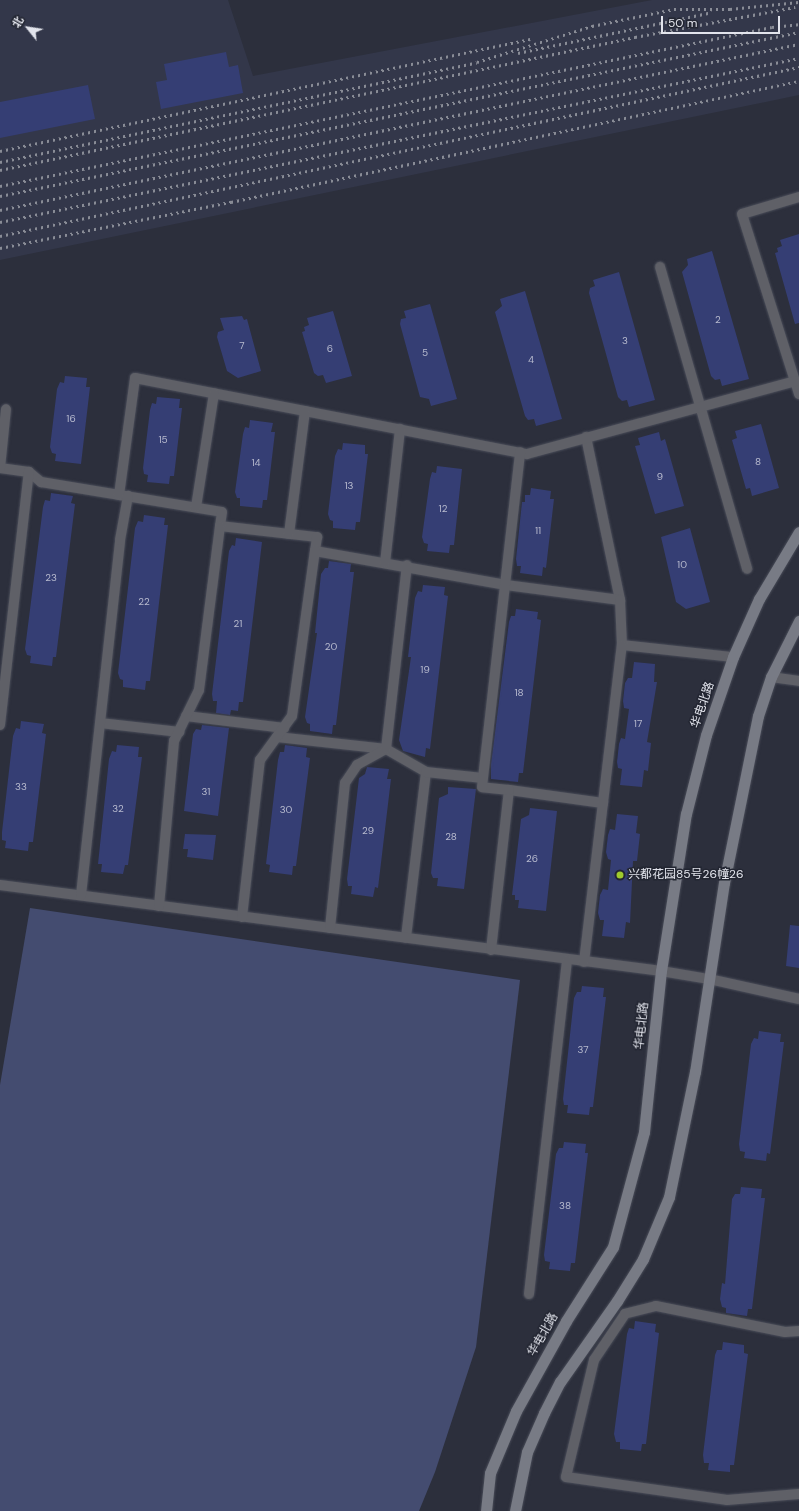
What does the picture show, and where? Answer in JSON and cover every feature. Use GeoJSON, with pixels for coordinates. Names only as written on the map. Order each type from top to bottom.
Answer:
{"type":"FeatureCollection","features":[{"type":"Feature","properties":{"kind":"main road","name":"华电北路"},"geometry":{"type":"LineString","coordinates":[[486,1511],[490,1473],[516,1411],[566,1321],[613,1247],[644,1132],[661,971],[686,814],[706,735],[733,657],[759,599],[799,532]]}},
{"type":"Feature","properties":{"kind":"main road"},"geometry":{"type":"LineString","coordinates":[[515,1511],[527,1452],[544,1413],[560,1382],[617,1301],[643,1259],[670,1197],[690,1100],[740,795],[758,716],[771,677],[799,621]]}},
{"type":"Feature","properties":{"kind":"lane"},"geometry":{"type":"LineString","coordinates":[[799,197],[742,214],[799,394]]}},
{"type":"Feature","properties":{"kind":"lane"},"geometry":{"type":"LineString","coordinates":[[660,267],[747,568]]}},
{"type":"Feature","properties":{"kind":"lane"},"geometry":{"type":"LineString","coordinates":[[81,896],[120,540],[135,378],[527,454],[795,381]]}},
{"type":"Feature","properties":{"kind":"lane"},"geometry":{"type":"LineString","coordinates":[[196,507],[214,394]]}},
{"type":"Feature","properties":{"kind":"lane"},"geometry":{"type":"LineString","coordinates":[[6,409],[0,468],[29,472],[41,482],[222,512],[199,690],[174,741],[159,906]]}},
{"type":"Feature","properties":{"kind":"lane"},"geometry":{"type":"LineString","coordinates":[[289,534],[305,411]]}},
{"type":"Feature","properties":{"kind":"lane"},"geometry":{"type":"LineString","coordinates":[[385,563],[400,429]]}},
{"type":"Feature","properties":{"kind":"lane"},"geometry":{"type":"LineString","coordinates":[[584,962],[622,646],[620,600],[586,437]]}},
{"type":"Feature","properties":{"kind":"lane"},"geometry":{"type":"LineString","coordinates":[[520,452],[482,787],[603,803]]}},
{"type":"Feature","properties":{"kind":"lane"},"geometry":{"type":"LineString","coordinates":[[0,725],[29,472]]}},
{"type":"Feature","properties":{"kind":"lane"},"geometry":{"type":"LineString","coordinates":[[220,526],[317,538],[292,716],[260,760],[242,917]]}},
{"type":"Feature","properties":{"kind":"lane"},"geometry":{"type":"LineString","coordinates":[[315,551],[385,563],[407,565],[506,585],[620,600]]}},
{"type":"Feature","properties":{"kind":"lane"},"geometry":{"type":"LineString","coordinates":[[386,749],[407,565]]}},
{"type":"Feature","properties":{"kind":"lane"},"geometry":{"type":"LineString","coordinates":[[622,646],[733,657]]}},
{"type":"Feature","properties":{"kind":"lane"},"geometry":{"type":"LineString","coordinates":[[771,677],[799,682]]}},
{"type":"Feature","properties":{"kind":"lane"},"geometry":{"type":"LineString","coordinates":[[186,716],[284,728]]}},
{"type":"Feature","properties":{"kind":"lane"},"geometry":{"type":"LineString","coordinates":[[100,723],[179,732]]}},
{"type":"Feature","properties":{"kind":"lane"},"geometry":{"type":"LineString","coordinates":[[277,737],[386,749],[426,772],[483,778]]}},
{"type":"Feature","properties":{"kind":"lane"},"geometry":{"type":"LineString","coordinates":[[330,928],[346,783],[357,765],[386,749]]}},
{"type":"Feature","properties":{"kind":"lane"},"geometry":{"type":"LineString","coordinates":[[406,938],[426,772]]}},
{"type":"Feature","properties":{"kind":"lane"},"geometry":{"type":"LineString","coordinates":[[491,950],[509,790]]}},
{"type":"Feature","properties":{"kind":"lane"},"geometry":{"type":"LineString","coordinates":[[0,885],[567,960],[661,971],[709,979],[799,999]]}},
{"type":"Feature","properties":{"kind":"lane"},"geometry":{"type":"LineString","coordinates":[[529,1294],[567,960]]}},
{"type":"Feature","properties":{"kind":"lane"},"geometry":{"type":"LineString","coordinates":[[799,1331],[785,1332],[656,1306],[625,1314],[594,1360],[566,1477],[727,1500],[799,1494]]}},
{"type":"Feature","properties":{"kind":"shaded area"},"geometry":{"type":"Polygon","coordinates":[[[0,0],[228,0],[253,76],[652,0],[799,0],[799,95],[0,260],[0,0]]]}},
{"type":"Feature","properties":{"kind":"shaded area"},"geometry":{"type":"Polygon","coordinates":[[[30,908],[520,980],[476,1347],[435,1472],[419,1511],[0,1511],[0,1085],[30,908]]]}},
{"type":"Feature","properties":{"kind":"building"},"geometry":{"type":"Polygon","coordinates":[[[226,52],[229,67],[238,65],[243,93],[161,109],[156,82],[167,80],[164,64],[226,52]]]}},
{"type":"Feature","properties":{"kind":"building"},"geometry":{"type":"Polygon","coordinates":[[[88,85],[95,119],[0,138],[0,102],[88,85]]]}},
{"type":"Feature","properties":{"kind":"building"},"geometry":{"type":"Polygon","coordinates":[[[799,234],[799,323],[795,324],[775,253],[778,252],[777,248],[782,246],[780,240],[799,234]]]}},
{"type":"Feature","properties":{"kind":"building"},"geometry":{"type":"Polygon","coordinates":[[[712,251],[749,379],[722,386],[720,379],[715,380],[711,376],[682,272],[688,265],[687,259],[712,251]]]}},
{"type":"Feature","properties":{"kind":"building"},"geometry":{"type":"Polygon","coordinates":[[[619,272],[655,400],[629,407],[627,400],[622,401],[618,397],[589,293],[590,288],[595,286],[593,280],[619,272]]]}},
{"type":"Feature","properties":{"kind":"building"},"geometry":{"type":"Polygon","coordinates":[[[525,291],[562,419],[536,426],[534,419],[528,420],[525,416],[495,312],[502,306],[500,299],[525,291]]]}},
{"type":"Feature","properties":{"kind":"building"},"geometry":{"type":"Polygon","coordinates":[[[430,304],[457,399],[431,406],[429,399],[420,397],[400,324],[401,319],[406,318],[404,311],[430,304]]]}},
{"type":"Feature","properties":{"kind":"building"},"geometry":{"type":"Polygon","coordinates":[[[333,311],[352,376],[326,383],[323,375],[318,376],[314,373],[302,332],[305,331],[304,327],[309,325],[307,318],[333,311]]]}},
{"type":"Feature","properties":{"kind":"building"},"geometry":{"type":"Polygon","coordinates":[[[242,316],[244,320],[247,319],[261,371],[238,378],[227,371],[217,337],[218,332],[224,330],[220,318],[242,316]]]}},
{"type":"Feature","properties":{"kind":"building"},"geometry":{"type":"Polygon","coordinates":[[[65,376],[87,378],[86,387],[90,387],[81,464],[55,461],[56,454],[52,453],[50,447],[57,389],[60,382],[64,383],[65,376]]]}},
{"type":"Feature","properties":{"kind":"building"},"geometry":{"type":"Polygon","coordinates":[[[157,397],[180,399],[179,408],[182,408],[174,476],[170,476],[169,484],[147,482],[148,475],[144,474],[143,468],[150,410],[152,403],[156,404],[157,397]]]}},
{"type":"Feature","properties":{"kind":"building"},"geometry":{"type":"Polygon","coordinates":[[[250,420],[273,423],[271,432],[275,432],[267,500],[263,500],[262,508],[240,506],[240,498],[237,498],[235,492],[243,434],[245,427],[249,428],[250,420]]]}},
{"type":"Feature","properties":{"kind":"building"},"geometry":{"type":"Polygon","coordinates":[[[761,424],[779,488],[752,496],[750,488],[746,489],[732,440],[737,438],[735,431],[761,424]]]}},
{"type":"Feature","properties":{"kind":"building"},"geometry":{"type":"Polygon","coordinates":[[[659,432],[661,441],[665,439],[684,506],[655,514],[635,446],[640,445],[638,438],[659,432]]]}},
{"type":"Feature","properties":{"kind":"building"},"geometry":{"type":"Polygon","coordinates":[[[343,443],[365,445],[365,454],[368,454],[360,522],[356,522],[355,530],[333,528],[333,521],[330,520],[328,514],[335,456],[338,449],[342,450],[343,443]]]}},
{"type":"Feature","properties":{"kind":"building"},"geometry":{"type":"Polygon","coordinates":[[[437,466],[462,469],[454,545],[450,545],[449,553],[427,551],[428,544],[424,543],[422,537],[430,479],[432,472],[436,473],[437,466]]]}},
{"type":"Feature","properties":{"kind":"building"},"geometry":{"type":"Polygon","coordinates":[[[531,488],[551,491],[550,499],[554,499],[546,568],[543,567],[542,576],[520,573],[521,566],[517,566],[516,559],[522,502],[525,502],[525,495],[530,495],[531,488]]]}},
{"type":"Feature","properties":{"kind":"building"},"geometry":{"type":"Polygon","coordinates":[[[51,493],[73,496],[71,503],[75,504],[56,657],[53,657],[52,666],[30,663],[31,656],[27,655],[25,649],[43,507],[45,500],[50,501],[51,493]]]}},
{"type":"Feature","properties":{"kind":"building"},"geometry":{"type":"Polygon","coordinates":[[[144,515],[165,518],[164,525],[168,525],[150,681],[146,681],[145,690],[123,687],[123,680],[120,679],[118,673],[135,528],[138,521],[143,522],[144,515]]]}},
{"type":"Feature","properties":{"kind":"building"},"geometry":{"type":"Polygon","coordinates":[[[690,528],[710,602],[686,609],[676,602],[661,537],[690,528]]]}},
{"type":"Feature","properties":{"kind":"building"},"geometry":{"type":"Polygon","coordinates":[[[236,538],[262,542],[243,702],[239,702],[238,711],[231,710],[230,715],[216,713],[217,701],[213,701],[212,694],[229,551],[232,545],[235,546],[236,538]]]}},
{"type":"Feature","properties":{"kind":"building"},"geometry":{"type":"Polygon","coordinates":[[[329,561],[351,564],[350,572],[354,572],[336,725],[333,725],[332,734],[310,731],[310,724],[307,723],[305,717],[317,633],[315,633],[321,574],[325,568],[328,568],[329,561]]]}},
{"type":"Feature","properties":{"kind":"building"},"geometry":{"type":"Polygon","coordinates":[[[423,585],[445,587],[444,595],[448,596],[430,749],[426,748],[425,757],[403,751],[399,740],[411,657],[408,657],[415,598],[418,591],[422,592],[423,585]]]}},
{"type":"Feature","properties":{"kind":"building"},"geometry":{"type":"Polygon","coordinates":[[[516,609],[538,612],[537,619],[541,620],[523,773],[519,773],[518,782],[491,779],[491,764],[509,622],[511,616],[515,616],[516,609]]]}},
{"type":"Feature","properties":{"kind":"building"},"geometry":{"type":"Polygon","coordinates":[[[634,662],[655,664],[654,682],[657,682],[647,742],[651,743],[648,771],[644,770],[642,787],[620,785],[622,769],[618,768],[617,762],[621,738],[625,739],[629,709],[624,708],[623,701],[625,683],[628,678],[632,678],[634,662]]]}},
{"type":"Feature","properties":{"kind":"building"},"geometry":{"type":"Polygon","coordinates":[[[21,721],[44,724],[42,733],[46,734],[33,842],[29,842],[28,851],[5,848],[6,841],[2,840],[13,736],[16,728],[20,729],[21,721]]]}},
{"type":"Feature","properties":{"kind":"building"},"geometry":{"type":"Polygon","coordinates":[[[202,725],[229,728],[218,816],[184,811],[193,734],[196,729],[201,730],[202,725]]]}},
{"type":"Feature","properties":{"kind":"building"},"geometry":{"type":"Polygon","coordinates":[[[117,745],[139,747],[138,757],[142,757],[128,865],[125,865],[123,874],[101,872],[102,864],[98,864],[109,759],[112,751],[116,752],[117,745]]]}},
{"type":"Feature","properties":{"kind":"building"},"geometry":{"type":"Polygon","coordinates":[[[285,745],[307,748],[306,757],[310,758],[296,866],[293,866],[292,875],[269,872],[270,865],[266,864],[278,760],[280,752],[284,752],[285,745]]]}},
{"type":"Feature","properties":{"kind":"building"},"geometry":{"type":"Polygon","coordinates":[[[367,767],[389,769],[387,779],[391,779],[378,888],[375,887],[373,897],[351,894],[352,886],[348,886],[347,879],[359,778],[365,774],[367,767]]]}},
{"type":"Feature","properties":{"kind":"building"},"geometry":{"type":"Polygon","coordinates":[[[448,787],[476,789],[464,889],[437,886],[438,878],[433,878],[431,873],[439,798],[448,794],[448,787]]]}},
{"type":"Feature","properties":{"kind":"building"},"geometry":{"type":"Polygon","coordinates":[[[530,808],[557,811],[546,911],[518,908],[519,900],[515,900],[515,895],[512,895],[521,819],[529,815],[530,808]]]}},
{"type":"Feature","properties":{"kind":"building","name":"兴都花园85号26幢26"},"geometry":{"type":"Polygon","coordinates":[[[617,814],[638,816],[636,833],[640,834],[637,861],[633,861],[630,923],[626,922],[624,938],[602,936],[604,920],[600,920],[598,913],[600,895],[603,889],[608,890],[611,860],[608,859],[606,852],[608,835],[610,829],[615,830],[617,814]]]}},
{"type":"Feature","properties":{"kind":"building"},"geometry":{"type":"Polygon","coordinates":[[[185,834],[216,835],[213,860],[187,857],[188,849],[183,849],[185,834]]]}},
{"type":"Feature","properties":{"kind":"building"},"geometry":{"type":"Polygon","coordinates":[[[790,925],[799,926],[799,968],[786,966],[790,925]]]}},
{"type":"Feature","properties":{"kind":"building"},"geometry":{"type":"Polygon","coordinates":[[[582,986],[604,988],[603,997],[606,997],[593,1107],[590,1107],[589,1115],[567,1113],[568,1105],[564,1105],[563,1099],[574,998],[577,992],[581,992],[582,986]]]}},
{"type":"Feature","properties":{"kind":"building"},"geometry":{"type":"Polygon","coordinates":[[[759,1031],[781,1034],[780,1042],[784,1042],[770,1154],[767,1153],[766,1161],[744,1158],[745,1152],[740,1151],[739,1144],[751,1044],[754,1038],[758,1039],[759,1031]]]}},
{"type":"Feature","properties":{"kind":"building"},"geometry":{"type":"Polygon","coordinates":[[[564,1142],[586,1144],[585,1153],[588,1153],[575,1263],[571,1263],[570,1271],[549,1269],[550,1262],[545,1261],[544,1255],[556,1154],[559,1148],[563,1148],[564,1142]]]}},
{"type":"Feature","properties":{"kind":"building"},"geometry":{"type":"Polygon","coordinates":[[[741,1187],[762,1189],[761,1198],[765,1198],[752,1309],[748,1309],[747,1316],[726,1313],[726,1308],[722,1307],[720,1299],[722,1283],[725,1284],[732,1199],[735,1194],[740,1194],[741,1187]]]}},
{"type":"Feature","properties":{"kind":"building"},"geometry":{"type":"Polygon","coordinates":[[[635,1321],[656,1324],[655,1332],[659,1333],[646,1444],[642,1444],[641,1451],[620,1449],[620,1442],[616,1442],[614,1434],[627,1334],[629,1328],[634,1329],[635,1321]]]}},
{"type":"Feature","properties":{"kind":"building"},"geometry":{"type":"Polygon","coordinates":[[[723,1342],[744,1345],[744,1353],[748,1354],[734,1465],[730,1465],[730,1472],[708,1470],[709,1463],[704,1463],[703,1455],[715,1355],[717,1350],[722,1350],[723,1342]]]}},
{"type":"Feature","properties":{"kind":"railway"},"geometry":{"type":"LineString","coordinates":[[0,162],[477,62],[592,26],[674,9],[730,9],[799,2]]}},
{"type":"Feature","properties":{"kind":"railway"},"geometry":{"type":"LineString","coordinates":[[0,170],[635,37],[795,7]]}},
{"type":"Feature","properties":{"kind":"railway"},"geometry":{"type":"LineString","coordinates":[[518,53],[712,12]]}},
{"type":"Feature","properties":{"kind":"railway"},"geometry":{"type":"LineString","coordinates":[[0,186],[772,27],[799,24]]}},
{"type":"Feature","properties":{"kind":"railway"},"geometry":{"type":"LineString","coordinates":[[0,196],[799,32]]}},
{"type":"Feature","properties":{"kind":"railway"},"geometry":{"type":"LineString","coordinates":[[0,151],[530,39]]}},
{"type":"Feature","properties":{"kind":"railway"},"geometry":{"type":"LineString","coordinates":[[0,210],[799,44]]}},
{"type":"Feature","properties":{"kind":"railway"},"geometry":{"type":"LineString","coordinates":[[0,222],[799,58]]}},
{"type":"Feature","properties":{"kind":"railway"},"geometry":{"type":"LineString","coordinates":[[0,236],[799,67]]}},
{"type":"Feature","properties":{"kind":"railway"},"geometry":{"type":"LineString","coordinates":[[0,248],[231,202],[799,81]]}},
{"type":"Feature","properties":{"kind":"place","name":"兴都花园85号26幢26"},"geometry":{"type":"Point","coordinates":[620,875]}}]}
